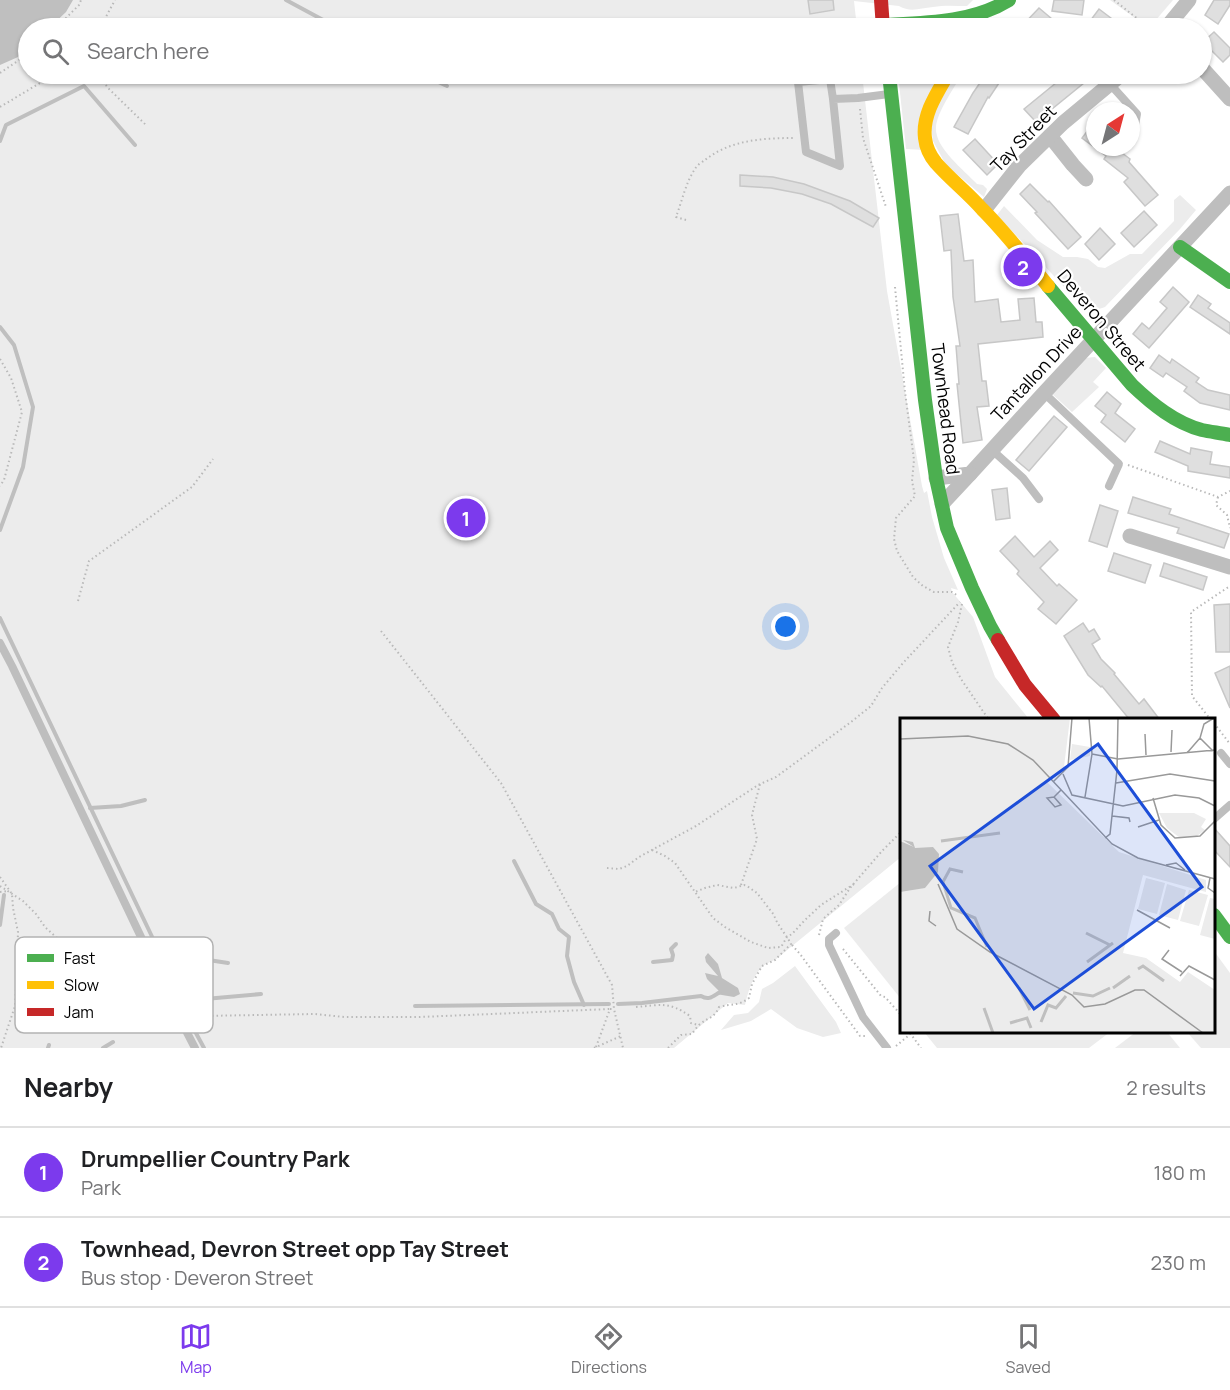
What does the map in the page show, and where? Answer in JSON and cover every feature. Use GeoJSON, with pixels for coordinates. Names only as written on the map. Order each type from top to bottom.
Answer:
{"type":"FeatureCollection","features":[{"type":"Feature","properties":{"kind":"street"},"geometry":{"type":"LineString","coordinates":[[880,0],[882,18]]}},
{"type":"Feature","properties":{"kind":"street"},"geometry":{"type":"LineString","coordinates":[[972,18],[1009,0]]}},
{"type":"Feature","properties":{"kind":"street"},"geometry":{"type":"LineString","coordinates":[[1174,18],[1189,0]]}},
{"type":"Feature","properties":{"kind":"street"},"geometry":{"type":"LineString","coordinates":[[1212,79],[1230,99]]}},
{"type":"Feature","properties":{"kind":"street","name":"Townhead Road"},"geometry":{"type":"LineString","coordinates":[[890,84],[936,478],[947,528],[990,626],[1025,685],[1052,718]]}},
{"type":"Feature","properties":{"kind":"street","name":"Deveron Street"},"geometry":{"type":"LineString","coordinates":[[943,84],[931,105],[924,130],[929,153],[936,162],[984,210],[1131,385],[1147,400],[1180,421],[1203,430],[1230,435]]}},
{"type":"Feature","properties":{"kind":"street","name":"Tay Street"},"geometry":{"type":"LineString","coordinates":[[984,210],[1019,166],[1110,84]]}},
{"type":"Feature","properties":{"kind":"street"},"geometry":{"type":"LineString","coordinates":[[1050,136],[1086,179]]}},
{"type":"Feature","properties":{"kind":"street","name":"Tantallon Drive"},"geometry":{"type":"LineString","coordinates":[[942,504],[1230,193]]}},
{"type":"Feature","properties":{"kind":"street"},"geometry":{"type":"LineString","coordinates":[[1180,247],[1230,282]]}},
{"type":"Feature","properties":{"kind":"street"},"geometry":{"type":"LineString","coordinates":[[936,478],[970,474]]}},
{"type":"Feature","properties":{"kind":"street"},"geometry":{"type":"LineString","coordinates":[[1130,536],[1230,567]]}},
{"type":"Feature","properties":{"kind":"street"},"geometry":{"type":"LineString","coordinates":[[1215,916],[1230,937]]}},
{"type":"Feature","properties":{"kind":"lane"},"geometry":{"type":"LineString","coordinates":[[798,84],[806,152],[840,166],[830,84]]}},
{"type":"Feature","properties":{"kind":"lane"},"geometry":{"type":"LineString","coordinates":[[1110,84],[1126,102]]}},
{"type":"Feature","properties":{"kind":"lane"},"geometry":{"type":"LineString","coordinates":[[832,99],[891,94]]}},
{"type":"Feature","properties":{"kind":"lane"},"geometry":{"type":"LineString","coordinates":[[1044,393],[1119,464],[1109,486]]}},
{"type":"Feature","properties":{"kind":"lane"},"geometry":{"type":"LineString","coordinates":[[992,450],[1023,478],[1039,499]]}},
{"type":"Feature","properties":{"kind":"lane"},"geometry":{"type":"LineString","coordinates":[[0,644],[141,937]]}},
{"type":"Feature","properties":{"kind":"lane"},"geometry":{"type":"LineString","coordinates":[[1221,753],[1230,764]]}},
{"type":"Feature","properties":{"kind":"lane"},"geometry":{"type":"LineString","coordinates":[[1215,818],[1230,805]]}},
{"type":"Feature","properties":{"kind":"lane"},"geometry":{"type":"LineString","coordinates":[[836,933],[829,939],[829,945],[863,1017],[887,1048]]}},
{"type":"Feature","properties":{"kind":"lane"},"geometry":{"type":"LineString","coordinates":[[188,1033],[195,1048]]}},
{"type":"Feature","properties":{"kind":"path"},"geometry":{"type":"LineString","coordinates":[[66,18],[81,0]]}},
{"type":"Feature","properties":{"kind":"path"},"geometry":{"type":"LineString","coordinates":[[105,18],[115,0]]}},
{"type":"Feature","properties":{"kind":"path"},"geometry":{"type":"LineString","coordinates":[[1114,0],[1136,18]]}},
{"type":"Feature","properties":{"kind":"path"},"geometry":{"type":"LineString","coordinates":[[0,73],[18,61]]}},
{"type":"Feature","properties":{"kind":"path"},"geometry":{"type":"LineString","coordinates":[[0,107],[38,84]]}},
{"type":"Feature","properties":{"kind":"path"},"geometry":{"type":"LineString","coordinates":[[105,84],[147,126]]}},
{"type":"Feature","properties":{"kind":"path"},"geometry":{"type":"LineString","coordinates":[[858,98],[863,138],[887,210]]}},
{"type":"Feature","properties":{"kind":"path"},"geometry":{"type":"LineString","coordinates":[[686,220],[676,217],[690,179],[696,168],[717,150],[736,143],[778,138],[803,138]]}},
{"type":"Feature","properties":{"kind":"path"},"geometry":{"type":"LineString","coordinates":[[894,279],[914,460],[912,481],[915,496],[896,518],[894,539],[903,561],[913,577],[923,586],[934,592],[952,592],[963,598]]}},
{"type":"Feature","properties":{"kind":"path"},"geometry":{"type":"LineString","coordinates":[[0,359],[11,378],[22,412],[4,480],[0,486]]}},
{"type":"Feature","properties":{"kind":"path"},"geometry":{"type":"LineString","coordinates":[[78,600],[89,561],[192,487],[213,459]]}},
{"type":"Feature","properties":{"kind":"path"},"geometry":{"type":"LineString","coordinates":[[1119,464],[1129,465],[1218,497],[1230,491]]}},
{"type":"Feature","properties":{"kind":"path"},"geometry":{"type":"LineString","coordinates":[[1218,497],[1216,505],[1227,515],[1230,528]]}},
{"type":"Feature","properties":{"kind":"path"},"geometry":{"type":"LineString","coordinates":[[1210,718],[1192,696],[1191,612],[1230,586]]}},
{"type":"Feature","properties":{"kind":"path"},"geometry":{"type":"LineString","coordinates":[[963,598],[958,622],[948,647],[961,680],[987,718]]}},
{"type":"Feature","properties":{"kind":"path"},"geometry":{"type":"LineString","coordinates":[[607,868],[618,869],[627,866],[696,826],[760,784],[776,777],[871,706],[882,688],[903,663],[963,598]]}},
{"type":"Feature","properties":{"kind":"path"},"geometry":{"type":"LineString","coordinates":[[381,631],[501,783],[612,985],[612,1009],[623,1048]]}},
{"type":"Feature","properties":{"kind":"path"},"geometry":{"type":"LineString","coordinates":[[1215,725],[1230,744]]}},
{"type":"Feature","properties":{"kind":"path"},"geometry":{"type":"LineString","coordinates":[[741,886],[757,839],[752,815],[760,784]]}},
{"type":"Feature","properties":{"kind":"path"},"geometry":{"type":"LineString","coordinates":[[829,945],[818,937],[823,919],[839,905],[854,884],[900,833]]}},
{"type":"Feature","properties":{"kind":"path"},"geometry":{"type":"LineString","coordinates":[[652,850],[665,855],[675,863],[714,918],[751,942],[768,948],[781,947],[787,937],[821,905],[854,884]]}},
{"type":"Feature","properties":{"kind":"path"},"geometry":{"type":"LineString","coordinates":[[0,877],[12,894],[18,937]]}},
{"type":"Feature","properties":{"kind":"path"},"geometry":{"type":"LineString","coordinates":[[695,892],[717,885],[734,888],[747,886],[757,893],[774,915],[791,944],[801,954],[860,1036],[878,1036]]}},
{"type":"Feature","properties":{"kind":"path"},"geometry":{"type":"LineString","coordinates":[[0,886],[23,901],[56,937]]}},
{"type":"Feature","properties":{"kind":"path"},"geometry":{"type":"LineString","coordinates":[[0,892],[8,891]]}},
{"type":"Feature","properties":{"kind":"path"},"geometry":{"type":"LineString","coordinates":[[836,933],[840,939],[838,943],[880,996],[885,997],[900,1014]]}},
{"type":"Feature","properties":{"kind":"path"},"geometry":{"type":"LineString","coordinates":[[668,1048],[681,1035],[692,1034],[699,1025],[716,1014],[719,1007],[728,1004],[740,1005],[749,998],[752,984],[762,966],[774,960],[791,944]]}},
{"type":"Feature","properties":{"kind":"path"},"geometry":{"type":"LineString","coordinates":[[1,1048],[15,1006]]}},
{"type":"Feature","properties":{"kind":"path"},"geometry":{"type":"LineString","coordinates":[[636,1007],[675,1006],[690,1016],[691,1023],[699,1025]]}},
{"type":"Feature","properties":{"kind":"path"},"geometry":{"type":"LineString","coordinates":[[213,1016],[420,1017],[612,1009]]}},
{"type":"Feature","properties":{"kind":"path"},"geometry":{"type":"LineString","coordinates":[[595,1048],[612,1009]]}},
{"type":"Feature","properties":{"kind":"path"},"geometry":{"type":"LineString","coordinates":[[893,1048],[909,1033]]}},
{"type":"Feature","properties":{"kind":"path"},"geometry":{"type":"LineString","coordinates":[[911,1033],[921,1048]]}},
{"type":"Feature","properties":{"kind":"path"},"geometry":{"type":"LineString","coordinates":[[595,1048],[621,1036]]}},
{"type":"Feature","properties":{"kind":"shaded area"},"geometry":{"type":"Polygon","coordinates":[[[0,0],[973,0],[967,6],[941,6],[912,10],[899,6],[854,1],[856,18],[18,18],[18,84],[863,84],[887,291],[922,486],[924,493],[927,491],[944,558],[958,590],[951,588],[952,592],[973,617],[995,677],[1028,718],[900,718],[900,858],[775,960],[762,967],[753,981],[745,1005],[728,1003],[674,1048],[0,1048],[0,0]]]}},
{"type":"Feature","properties":{"kind":"shaded area"},"geometry":{"type":"Polygon","coordinates":[[[0,0],[73,0],[60,18],[18,18],[18,57],[0,65],[0,0]]]}},
{"type":"Feature","properties":{"kind":"shaded area"},"geometry":{"type":"Polygon","coordinates":[[[1110,0],[1173,0],[1158,18],[1135,18],[1110,0]]]}},
{"type":"Feature","properties":{"kind":"shaded area"},"geometry":{"type":"Polygon","coordinates":[[[899,84],[937,84],[924,150],[906,149],[899,84]]]}},
{"type":"Feature","properties":{"kind":"shaded area"},"geometry":{"type":"Polygon","coordinates":[[[949,84],[956,84],[939,115],[937,136],[951,158],[977,184],[987,189],[984,197],[946,165],[933,141],[930,120],[949,84]]]}},
{"type":"Feature","properties":{"kind":"shaded area"},"geometry":{"type":"Polygon","coordinates":[[[1180,195],[1196,210],[1105,307],[1098,309],[1089,309],[1080,304],[997,215],[1004,206],[1037,240],[1063,257],[1088,259],[1098,267],[1105,268],[1130,254],[1142,254],[1174,221],[1174,200],[1180,195]]]}},
{"type":"Feature","properties":{"kind":"shaded area"},"geometry":{"type":"Polygon","coordinates":[[[1095,357],[1106,368],[1093,382],[1099,387],[1072,412],[1051,393],[1085,358],[1095,357]]]}},
{"type":"Feature","properties":{"kind":"shaded area"},"geometry":{"type":"Polygon","coordinates":[[[900,883],[900,998],[844,928],[900,883]]]}},
{"type":"Feature","properties":{"kind":"shaded area"},"geometry":{"type":"Polygon","coordinates":[[[1215,952],[1230,973],[1230,1048],[1201,1048],[1188,1033],[1215,1033],[1215,952]]]}},
{"type":"Feature","properties":{"kind":"shaded area"},"geometry":{"type":"Polygon","coordinates":[[[708,953],[718,964],[722,978],[738,988],[740,994],[734,997],[716,994],[719,991],[707,979],[705,973],[718,976],[706,962],[705,957],[708,953]]]}},
{"type":"Feature","properties":{"kind":"shaded area"},"geometry":{"type":"Polygon","coordinates":[[[795,966],[836,1022],[841,1033],[823,1037],[797,1028],[771,1009],[751,1021],[721,1030],[734,1015],[748,1013],[759,1002],[762,989],[795,966]]]}},
{"type":"Feature","properties":{"kind":"shaded area"},"geometry":{"type":"Polygon","coordinates":[[[925,1033],[1109,1033],[1089,1048],[937,1048],[925,1033]]]}},
{"type":"Feature","properties":{"kind":"shaded area"},"geometry":{"type":"Polygon","coordinates":[[[1135,1033],[1168,1033],[1180,1048],[1115,1048],[1135,1033]]]}},
{"type":"Feature","properties":{"kind":"building"},"geometry":{"type":"Polygon","coordinates":[[[808,0],[833,0],[834,10],[810,14],[808,0]]]}},
{"type":"Feature","properties":{"kind":"building"},"geometry":{"type":"Polygon","coordinates":[[[1054,0],[1084,0],[1082,15],[1052,11],[1054,0]]]}},
{"type":"Feature","properties":{"kind":"building"},"geometry":{"type":"Polygon","coordinates":[[[1214,0],[1230,0],[1230,5],[1218,24],[1205,15],[1214,0]]]}},
{"type":"Feature","properties":{"kind":"building"},"geometry":{"type":"Polygon","coordinates":[[[1039,8],[1051,18],[1030,18],[1039,8]]]}},
{"type":"Feature","properties":{"kind":"building"},"geometry":{"type":"Polygon","coordinates":[[[1099,9],[1111,18],[1092,18],[1099,9]]]}},
{"type":"Feature","properties":{"kind":"building"},"geometry":{"type":"Polygon","coordinates":[[[1214,32],[1230,48],[1230,55],[1223,62],[1212,51],[1214,32]]]}},
{"type":"Feature","properties":{"kind":"building"},"geometry":{"type":"Polygon","coordinates":[[[979,84],[998,84],[988,97],[968,134],[954,127],[979,84]]]}},
{"type":"Feature","properties":{"kind":"building"},"geometry":{"type":"Polygon","coordinates":[[[1055,84],[1083,84],[1036,122],[1024,109],[1055,84]]]}},
{"type":"Feature","properties":{"kind":"building"},"geometry":{"type":"Polygon","coordinates":[[[975,139],[998,164],[987,175],[963,150],[975,139]]]}},
{"type":"Feature","properties":{"kind":"building"},"geometry":{"type":"Polygon","coordinates":[[[1106,156],[1126,156],[1158,195],[1145,206],[1124,182],[1128,178],[1104,159],[1106,156]]]}},
{"type":"Feature","properties":{"kind":"building"},"geometry":{"type":"Polygon","coordinates":[[[740,175],[773,177],[804,184],[850,201],[879,218],[873,227],[831,204],[802,194],[771,188],[740,186],[740,175]]]}},
{"type":"Feature","properties":{"kind":"building"},"geometry":{"type":"Polygon","coordinates":[[[1030,184],[1049,201],[1081,237],[1068,249],[1020,194],[1030,184]]]}},
{"type":"Feature","properties":{"kind":"building"},"geometry":{"type":"Polygon","coordinates":[[[1144,211],[1157,225],[1134,247],[1121,233],[1144,211]]]}},
{"type":"Feature","properties":{"kind":"building"},"geometry":{"type":"Polygon","coordinates":[[[958,214],[964,261],[973,260],[975,302],[998,299],[1001,322],[1020,320],[1018,299],[1034,298],[1036,322],[1042,322],[1043,337],[978,344],[982,381],[986,381],[989,406],[977,407],[982,440],[963,443],[957,384],[959,384],[956,346],[960,346],[953,297],[951,250],[944,251],[940,216],[958,214]]]}},
{"type":"Feature","properties":{"kind":"building"},"geometry":{"type":"Polygon","coordinates":[[[1100,228],[1115,244],[1099,260],[1085,244],[1100,228]]]}},
{"type":"Feature","properties":{"kind":"building"},"geometry":{"type":"Polygon","coordinates":[[[1173,287],[1189,302],[1149,348],[1133,334],[1142,323],[1149,329],[1167,308],[1160,302],[1173,287]]]}},
{"type":"Feature","properties":{"kind":"building"},"geometry":{"type":"Polygon","coordinates":[[[1198,295],[1211,304],[1208,308],[1230,323],[1230,334],[1190,307],[1198,295]]]}},
{"type":"Feature","properties":{"kind":"building"},"geometry":{"type":"Polygon","coordinates":[[[1159,355],[1170,363],[1172,359],[1199,378],[1196,382],[1208,390],[1230,395],[1230,410],[1200,403],[1184,391],[1187,387],[1166,373],[1163,377],[1150,368],[1159,355]]]}},
{"type":"Feature","properties":{"kind":"building"},"geometry":{"type":"Polygon","coordinates":[[[1107,392],[1121,404],[1115,413],[1135,429],[1125,442],[1101,422],[1106,415],[1095,406],[1107,392]]]}},
{"type":"Feature","properties":{"kind":"building"},"geometry":{"type":"Polygon","coordinates":[[[1054,416],[1067,427],[1029,471],[1016,460],[1054,416]]]}},
{"type":"Feature","properties":{"kind":"building"},"geometry":{"type":"Polygon","coordinates":[[[1160,441],[1190,454],[1191,448],[1212,452],[1210,464],[1230,467],[1230,478],[1188,471],[1188,466],[1155,452],[1160,441]]]}},
{"type":"Feature","properties":{"kind":"building"},"geometry":{"type":"Polygon","coordinates":[[[1007,488],[1010,518],[996,520],[992,490],[1007,488]]]}},
{"type":"Feature","properties":{"kind":"building"},"geometry":{"type":"Polygon","coordinates":[[[1133,497],[1171,509],[1169,514],[1229,534],[1224,548],[1177,533],[1179,528],[1128,513],[1133,497]]]}},
{"type":"Feature","properties":{"kind":"building"},"geometry":{"type":"Polygon","coordinates":[[[1100,505],[1118,511],[1107,547],[1089,541],[1100,505]]]}},
{"type":"Feature","properties":{"kind":"building"},"geometry":{"type":"Polygon","coordinates":[[[1015,536],[1034,557],[1050,541],[1058,550],[1040,568],[1057,586],[1059,584],[1077,600],[1056,624],[1038,609],[1044,602],[1017,574],[1019,571],[1000,551],[1015,536]]]}},
{"type":"Feature","properties":{"kind":"building"},"geometry":{"type":"Polygon","coordinates":[[[1114,553],[1151,565],[1145,583],[1108,571],[1114,553]]]}},
{"type":"Feature","properties":{"kind":"building"},"geometry":{"type":"Polygon","coordinates":[[[1164,563],[1207,577],[1203,590],[1160,576],[1164,563]]]}},
{"type":"Feature","properties":{"kind":"building"},"geometry":{"type":"Polygon","coordinates":[[[1230,604],[1230,652],[1216,652],[1214,605],[1230,604]]]}},
{"type":"Feature","properties":{"kind":"building"},"geometry":{"type":"Polygon","coordinates":[[[1083,623],[1089,632],[1094,629],[1100,639],[1092,644],[1101,659],[1139,704],[1144,699],[1158,718],[1128,718],[1102,686],[1088,675],[1064,636],[1083,623]]]}},
{"type":"Feature","properties":{"kind":"building"},"geometry":{"type":"Polygon","coordinates":[[[1230,666],[1230,708],[1215,673],[1230,666]]]}},
{"type":"Feature","properties":{"kind":"building"},"geometry":{"type":"Polygon","coordinates":[[[1215,829],[1230,846],[1230,867],[1215,851],[1215,829]]]}},
{"type":"Feature","properties":{"kind":"waterway"},"geometry":{"type":"LineString","coordinates":[[286,0],[319,18]]}},
{"type":"Feature","properties":{"kind":"waterway"},"geometry":{"type":"LineString","coordinates":[[443,84],[447,86]]}},
{"type":"Feature","properties":{"kind":"waterway"},"geometry":{"type":"LineString","coordinates":[[0,141],[6,125],[84,86],[135,145]]}},
{"type":"Feature","properties":{"kind":"waterway"},"geometry":{"type":"LineString","coordinates":[[0,327],[14,345],[33,407],[23,467],[0,530]]}},
{"type":"Feature","properties":{"kind":"waterway"},"geometry":{"type":"LineString","coordinates":[[0,618],[152,937]]}},
{"type":"Feature","properties":{"kind":"waterway"},"geometry":{"type":"LineString","coordinates":[[90,808],[121,806],[145,800]]}},
{"type":"Feature","properties":{"kind":"waterway"},"geometry":{"type":"LineString","coordinates":[[514,861],[536,904],[552,914],[559,929],[569,937],[567,956],[574,982],[584,1005]]}},
{"type":"Feature","properties":{"kind":"waterway"},"geometry":{"type":"LineString","coordinates":[[0,925],[4,895]]}},
{"type":"Feature","properties":{"kind":"waterway"},"geometry":{"type":"LineString","coordinates":[[653,962],[672,960],[671,949],[676,944]]}},
{"type":"Feature","properties":{"kind":"waterway"},"geometry":{"type":"LineString","coordinates":[[213,961],[228,963]]}},
{"type":"Feature","properties":{"kind":"waterway"},"geometry":{"type":"LineString","coordinates":[[618,1004],[701,996],[709,998],[720,992]]}},
{"type":"Feature","properties":{"kind":"waterway"},"geometry":{"type":"LineString","coordinates":[[213,998],[261,994]]}},
{"type":"Feature","properties":{"kind":"waterway"},"geometry":{"type":"LineString","coordinates":[[415,1006],[609,1004]]}},
{"type":"Feature","properties":{"kind":"waterway"},"geometry":{"type":"LineString","coordinates":[[196,1033],[204,1048]]}},
{"type":"Feature","properties":{"kind":"waterway"},"geometry":{"type":"LineString","coordinates":[[103,1048],[113,1042]]}},
{"type":"Feature","properties":{"kind":"traffic: fast"},"geometry":{"type":"LineString","coordinates":[[959,18],[995,8],[1009,0]]}},
{"type":"Feature","properties":{"kind":"traffic: fast"},"geometry":{"type":"LineString","coordinates":[[890,84],[925,400],[936,478],[947,528],[972,588],[998,640]]}},
{"type":"Feature","properties":{"kind":"traffic: fast"},"geometry":{"type":"LineString","coordinates":[[1180,247],[1230,282]]}},
{"type":"Feature","properties":{"kind":"traffic: fast"},"geometry":{"type":"LineString","coordinates":[[1048,286],[1132,385],[1148,399],[1182,423],[1202,430],[1230,435]]}},
{"type":"Feature","properties":{"kind":"traffic: fast"},"geometry":{"type":"LineString","coordinates":[[1215,916],[1230,937]]}},
{"type":"Feature","properties":{"kind":"traffic: slow"},"geometry":{"type":"LineString","coordinates":[[942,84],[931,104],[926,121],[925,138],[929,152],[941,169],[971,197],[1048,286]]}},
{"type":"Feature","properties":{"kind":"traffic: jam"},"geometry":{"type":"LineString","coordinates":[[881,0],[882,18]]}},
{"type":"Feature","properties":{"kind":"traffic: jam"},"geometry":{"type":"LineString","coordinates":[[998,640],[1025,685],[1052,718]]}},
{"type":"Feature","properties":{"kind":"place","name":"Townhead, Devron Street opp Tay Street"},"geometry":{"type":"Point","coordinates":[1023,267]}},
{"type":"Feature","properties":{"kind":"place","name":"Drumpellier Country Park"},"geometry":{"type":"Point","coordinates":[466,518]}}]}
